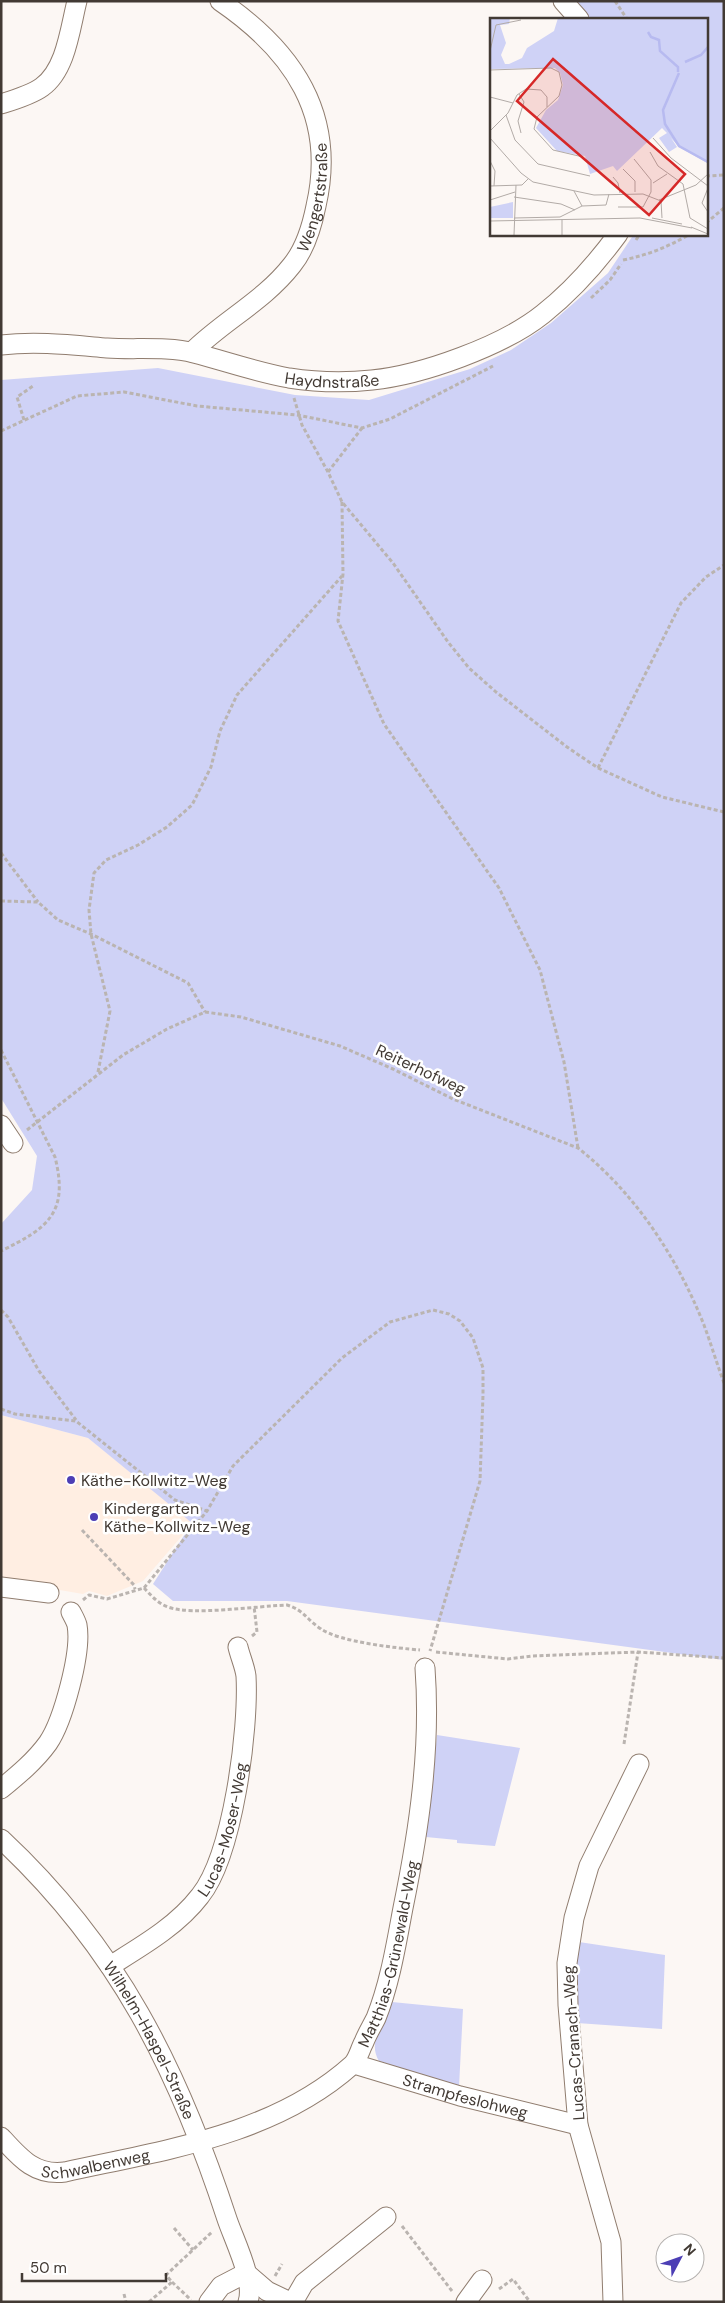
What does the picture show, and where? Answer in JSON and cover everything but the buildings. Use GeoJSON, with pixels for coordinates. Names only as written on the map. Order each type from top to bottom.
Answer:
{"type":"FeatureCollection","features":[{"type":"Feature","properties":{"kind":"street"},"geometry":{"type":"LineString","coordinates":[[1,104],[41,88],[51,78],[58,68],[77,1]]}},
{"type":"Feature","properties":{"kind":"street","name":"Wengertstraße"},"geometry":{"type":"LineString","coordinates":[[192,352],[202,341],[261,297],[294,264],[312,225],[320,188],[322,145],[312,103],[292,69],[268,41],[220,1]]}},
{"type":"Feature","properties":{"kind":"street"},"geometry":{"type":"LineString","coordinates":[[563,1],[578,18]]}},
{"type":"Feature","properties":{"kind":"street","name":"Haydnstraße"},"geometry":{"type":"LineString","coordinates":[[1,345],[62,343],[108,348],[192,352],[246,368],[290,378],[330,381],[371,380],[408,374],[502,339],[542,315],[572,288],[599,259],[617,235]]}},
{"type":"Feature","properties":{"kind":"street"},"geometry":{"type":"LineString","coordinates":[[1,1125],[13,1143]]}},
{"type":"Feature","properties":{"kind":"street"},"geometry":{"type":"LineString","coordinates":[[1,1586],[49,1594]]}},
{"type":"Feature","properties":{"kind":"street"},"geometry":{"type":"LineString","coordinates":[[1,1789],[39,1754],[48,1743],[61,1718],[66,1703],[76,1652],[77,1625],[71,1612]]}},
{"type":"Feature","properties":{"kind":"street","name":"Lucas-Moser-Weg"},"geometry":{"type":"LineString","coordinates":[[110,1966],[177,1920],[202,1895],[216,1865],[235,1800],[244,1727],[246,1674],[238,1647]]}},
{"type":"Feature","properties":{"kind":"street","name":"Matthias-Grünewald-Weg"},"geometry":{"type":"LineString","coordinates":[[200,2140],[224,2135],[285,2110],[317,2090],[354,2064],[376,2018],[392,1970],[414,1854],[423,1786],[428,1660]]}},
{"type":"Feature","properties":{"kind":"street","name":"Lucas-Cranach-Weg"},"geometry":{"type":"LineString","coordinates":[[613,2302],[611,2242],[578,2125],[568,2005],[567,1963],[569,1941],[580,1892],[589,1866],[638,1764]]}},
{"type":"Feature","properties":{"kind":"street","name":"Wilhelm-Haspel-Straße"},"geometry":{"type":"LineString","coordinates":[[1,1839],[51,1888],[81,1924],[139,2011],[165,2060],[200,2140],[246,2273],[250,2295],[248,2302]]}},
{"type":"Feature","properties":{"kind":"street","name":"Strampfeslohweg"},"geometry":{"type":"LineString","coordinates":[[354,2064],[460,2096],[578,2125]]}},
{"type":"Feature","properties":{"kind":"street","name":"Schwalbenweg"},"geometry":{"type":"LineString","coordinates":[[1,2137],[16,2154],[34,2168],[54,2173],[181,2147],[200,2140]]}},
{"type":"Feature","properties":{"kind":"street"},"geometry":{"type":"LineString","coordinates":[[209,2302],[222,2286],[246,2273],[267,2290],[291,2302],[304,2283],[392,2219]]}},
{"type":"Feature","properties":{"kind":"street"},"geometry":{"type":"LineString","coordinates":[[460,2298],[490,2285]]}},
{"type":"Feature","properties":{"kind":"path"},"geometry":{"type":"LineString","coordinates":[[615,1],[626,18]]}},
{"type":"Feature","properties":{"kind":"path"},"geometry":{"type":"LineString","coordinates":[[708,176],[724,175]]}},
{"type":"Feature","properties":{"kind":"path"},"geometry":{"type":"LineString","coordinates":[[708,221],[724,208]]}},
{"type":"Feature","properties":{"kind":"path"},"geometry":{"type":"LineString","coordinates":[[623,260],[648,255],[688,235]]}},
{"type":"Feature","properties":{"kind":"path"},"geometry":{"type":"LineString","coordinates":[[24,420],[17,397],[32,386]]}},
{"type":"Feature","properties":{"kind":"path"},"geometry":{"type":"LineString","coordinates":[[1,431],[77,396],[124,392],[197,406],[297,415],[362,428],[328,472]]}},
{"type":"Feature","properties":{"kind":"path"},"geometry":{"type":"LineString","coordinates":[[297,415],[342,502],[393,564],[448,642],[470,668],[496,692],[567,747],[598,768],[662,797],[724,812]]}},
{"type":"Feature","properties":{"kind":"path"},"geometry":{"type":"LineString","coordinates":[[342,502],[343,574],[338,621],[384,724],[498,888],[540,970],[564,1062],[578,1148]]}},
{"type":"Feature","properties":{"kind":"path"},"geometry":{"type":"LineString","coordinates":[[598,768],[682,603],[706,577],[724,565]]}},
{"type":"Feature","properties":{"kind":"path"},"geometry":{"type":"LineString","coordinates":[[98,1073],[110,1011],[91,934],[90,910],[94,873],[106,860],[138,846],[192,805],[211,767],[220,731],[237,695],[343,574]]}},
{"type":"Feature","properties":{"kind":"path"},"geometry":{"type":"LineString","coordinates":[[1,853],[38,902],[58,920],[91,934],[188,983],[205,1012],[167,1029],[123,1055],[37,1120],[13,1143]]}},
{"type":"Feature","properties":{"kind":"path"},"geometry":{"type":"LineString","coordinates":[[1,901],[38,902]]}},
{"type":"Feature","properties":{"kind":"path","name":"Reiterhofweg"},"geometry":{"type":"LineString","coordinates":[[205,1012],[242,1017],[340,1046],[393,1069],[453,1099],[578,1148],[608,1173],[656,1233],[670,1254],[704,1324],[724,1383]]}},
{"type":"Feature","properties":{"kind":"path"},"geometry":{"type":"LineString","coordinates":[[1,1050],[55,1157],[59,1174],[58,1199],[54,1213],[46,1224],[21,1241],[1,1250]]}},
{"type":"Feature","properties":{"kind":"path"},"geometry":{"type":"LineString","coordinates":[[1,1310],[8,1317],[40,1371],[76,1421],[175,1500],[207,1511]]}},
{"type":"Feature","properties":{"kind":"path"},"geometry":{"type":"LineString","coordinates":[[71,1612],[89,1594],[108,1599],[135,1589],[144,1588],[207,1511],[234,1466],[342,1358],[390,1322],[433,1310],[449,1314],[460,1321],[473,1338],[483,1368],[480,1481],[428,1660]]}},
{"type":"Feature","properties":{"kind":"path"},"geometry":{"type":"LineString","coordinates":[[1,1409],[15,1414],[76,1421]]}},
{"type":"Feature","properties":{"kind":"path"},"geometry":{"type":"LineString","coordinates":[[70,1420],[73,1416]]}},
{"type":"Feature","properties":{"kind":"path"},"geometry":{"type":"LineString","coordinates":[[82,1530],[134,1585],[135,1589]]}},
{"type":"Feature","properties":{"kind":"path"},"geometry":{"type":"LineString","coordinates":[[144,1588],[156,1600],[175,1609],[211,1610],[287,1605],[298,1608],[322,1630],[400,1648],[428,1660],[508,1660],[532,1656],[638,1652],[724,1658]]}},
{"type":"Feature","properties":{"kind":"path"},"geometry":{"type":"LineString","coordinates":[[238,1647],[257,1632],[254,1606]]}},
{"type":"Feature","properties":{"kind":"path"},"geometry":{"type":"LineString","coordinates":[[624,1744],[638,1652]]}},
{"type":"Feature","properties":{"kind":"path"},"geometry":{"type":"LineString","coordinates":[[192,2302],[166,2275],[227,2218]]}},
{"type":"Feature","properties":{"kind":"path"},"geometry":{"type":"LineString","coordinates":[[392,2219],[460,2298]]}},
{"type":"Feature","properties":{"kind":"path"},"geometry":{"type":"LineString","coordinates":[[174,2228],[193,2250]]}},
{"type":"Feature","properties":{"kind":"path"},"geometry":{"type":"LineString","coordinates":[[490,2285],[513,2279],[530,2302]]}},
{"type":"Feature","properties":{"kind":"path"},"geometry":{"type":"LineString","coordinates":[[149,2302],[172,2282]]}},
{"type":"Feature","properties":{"kind":"path"},"geometry":{"type":"LineString","coordinates":[[124,2294],[126,2302]]}},
{"type":"Feature","properties":{"kind":"shaded area"},"geometry":{"type":"Polygon","coordinates":[[[573,1],[724,1],[724,1660],[287,1601],[173,1601],[153,1584],[192,1523],[88,1438],[1,1415],[1,1224],[32,1190],[37,1156],[1,1098],[1,380],[158,368],[295,395],[369,400],[470,369],[511,350],[551,323],[608,273],[633,235],[708,235],[708,18],[588,18],[573,1]]]}},
{"type":"Feature","properties":{"kind":"shaded area","name":"Käthe-Kollwitz-Weg"},"geometry":{"type":"Polygon","coordinates":[[[1,1415],[88,1438],[193,1523],[143,1581],[107,1596],[89,1591],[83,1594],[1,1580],[1,1415]]]}},
{"type":"Feature","properties":{"kind":"shaded area"},"geometry":{"type":"Polygon","coordinates":[[[437,1735],[520,1748],[495,1846],[457,1843],[457,1840],[426,1837],[437,1735]]]}},
{"type":"Feature","properties":{"kind":"shaded area"},"geometry":{"type":"Polygon","coordinates":[[[579,1942],[665,1955],[662,2029],[577,2023],[576,1971],[579,1942]]]}},
{"type":"Feature","properties":{"kind":"shaded area"},"geometry":{"type":"Polygon","coordinates":[[[392,2002],[463,2009],[459,2087],[379,2061],[376,2054],[376,2039],[392,2002]]]}},
{"type":"Feature","properties":{"kind":"place","name":"Käthe-Kollwitz-Weg"},"geometry":{"type":"Point","coordinates":[71,1480]}},
{"type":"Feature","properties":{"kind":"place","name":"Kindergarten Käthe-Kollwitz-Weg"},"geometry":{"type":"Point","coordinates":[94,1517]}}]}
